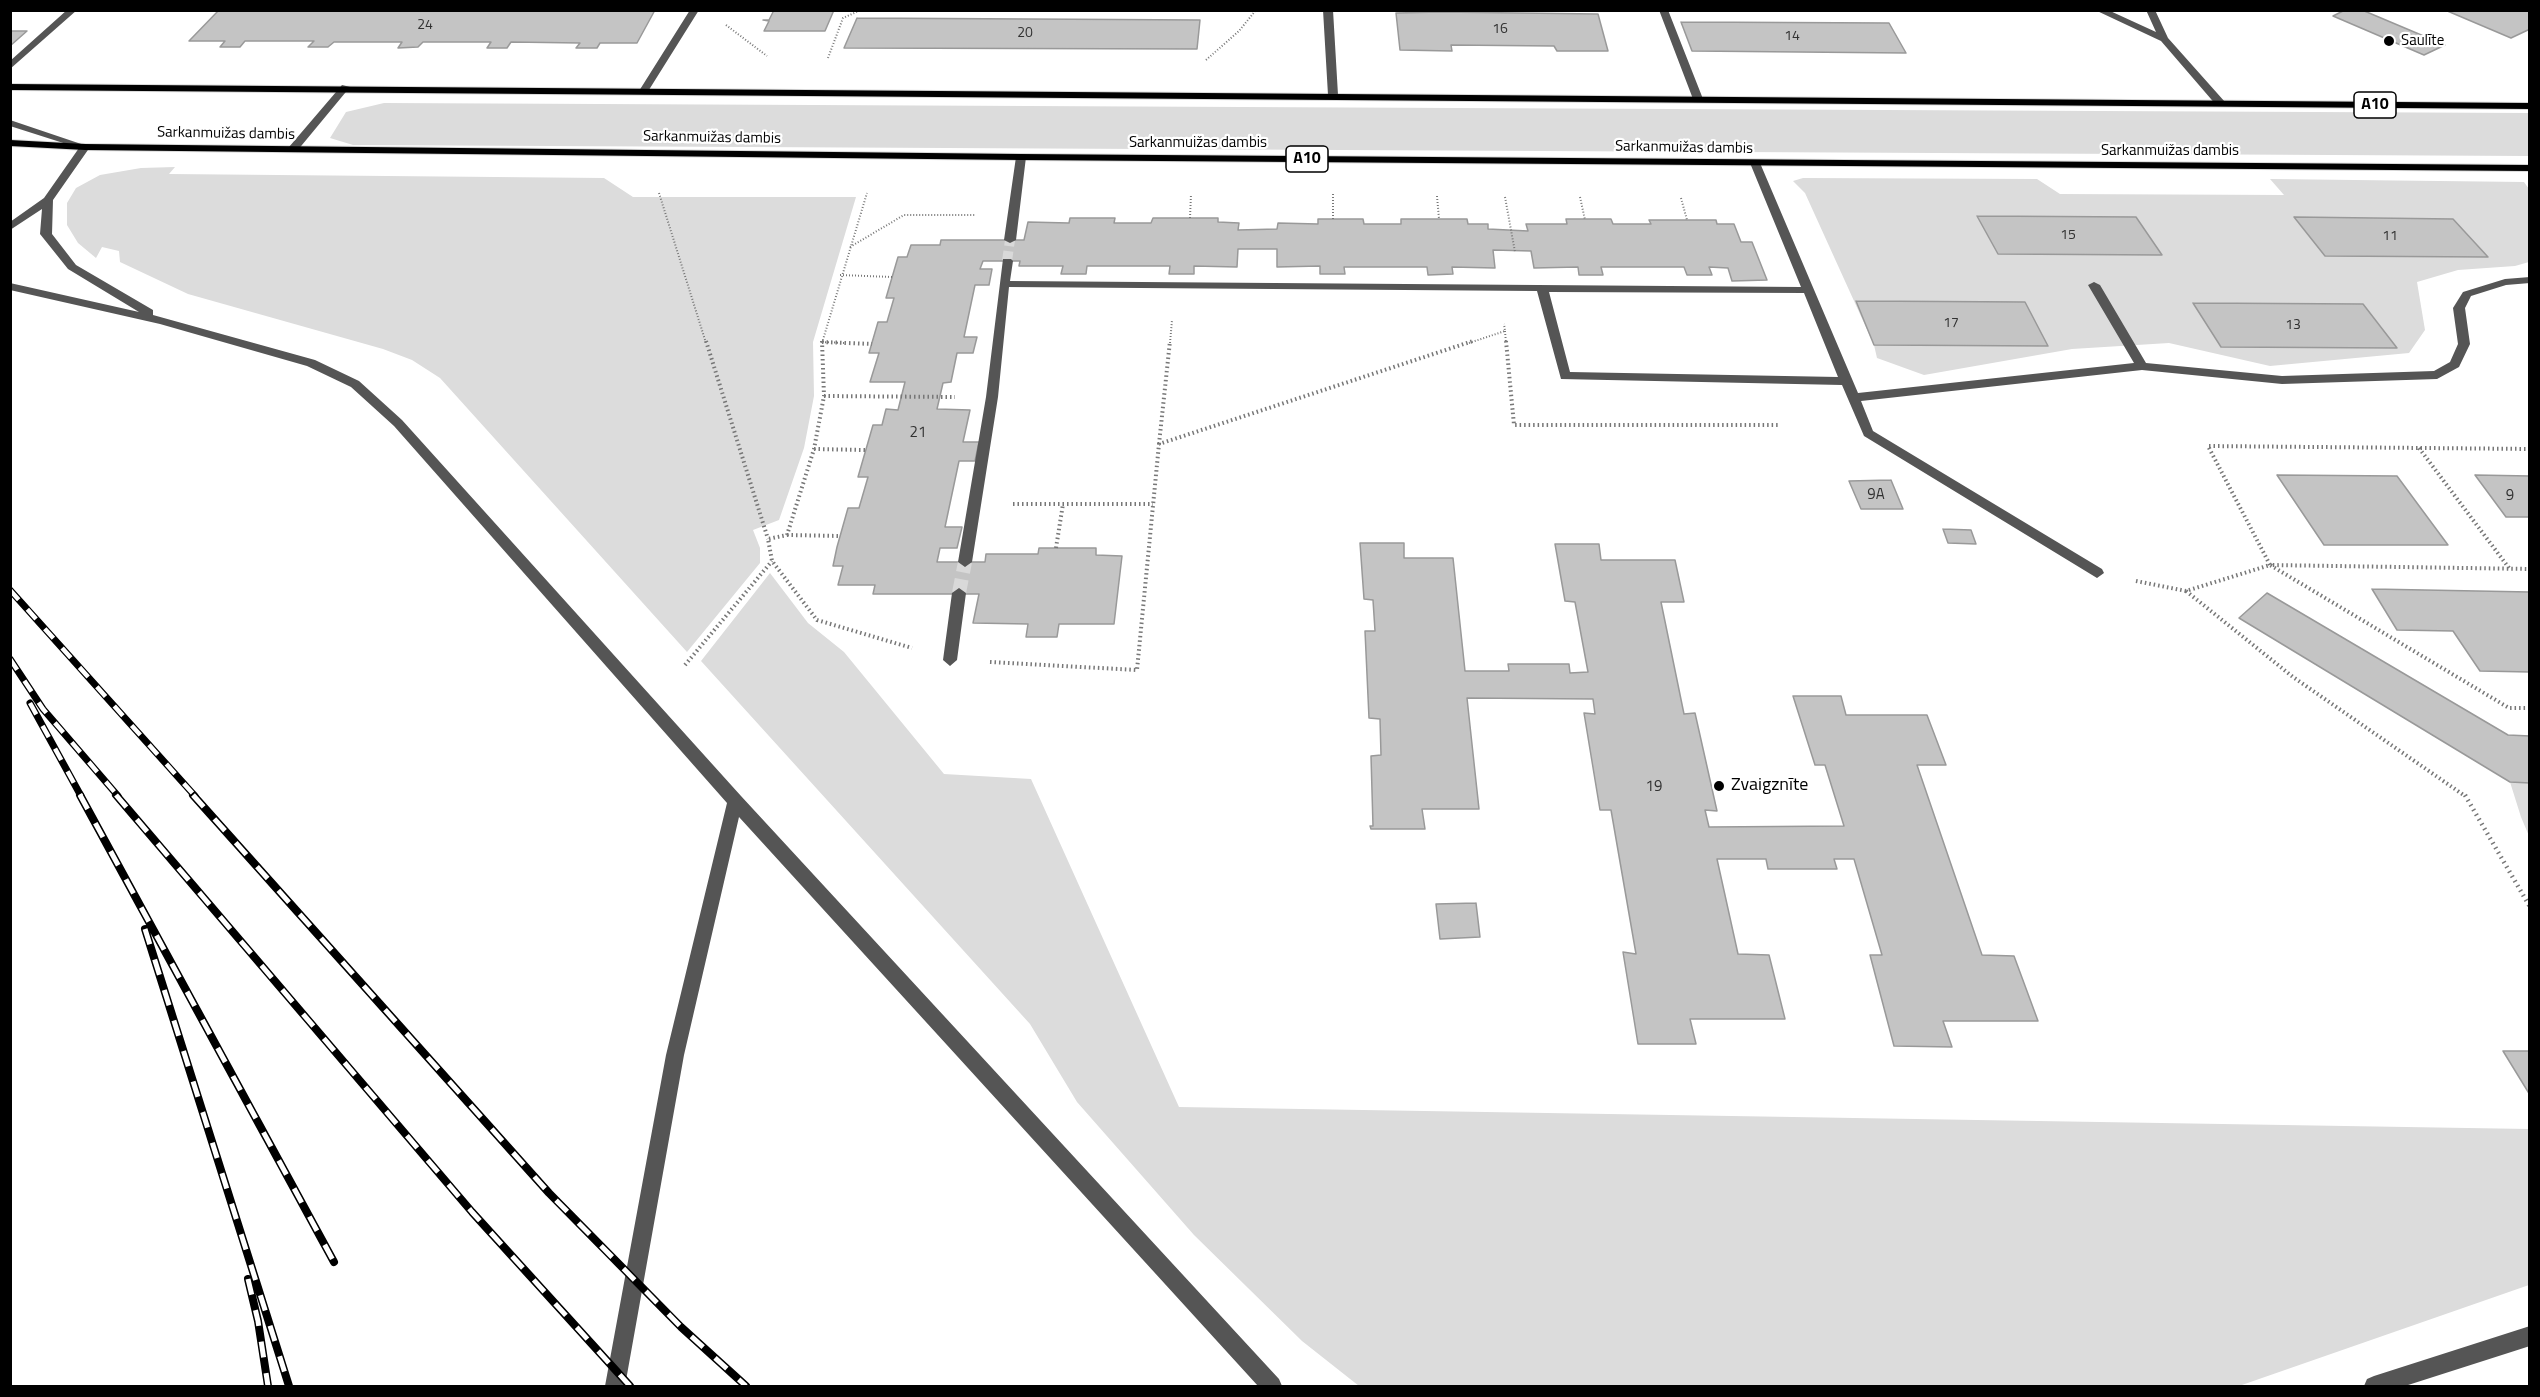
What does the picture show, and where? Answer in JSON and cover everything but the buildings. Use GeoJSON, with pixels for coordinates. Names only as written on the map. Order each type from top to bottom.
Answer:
{"type":"FeatureCollection","features":[{"type":"Feature","properties":{"kind":"main road","name":"A10"},"geometry":{"type":"LineString","coordinates":[[10,87],[345,87],[2529,106]]}},
{"type":"Feature","properties":{"kind":"main road","name":"Sarkanmuižas dambis"},"geometry":{"type":"LineString","coordinates":[[10,143],[85,147],[1021,157],[2529,168]]}},
{"type":"Feature","properties":{"kind":"street"},"geometry":{"type":"LineString","coordinates":[[10,66],[73,10]]}},
{"type":"Feature","properties":{"kind":"street"},"geometry":{"type":"LineString","coordinates":[[644,91],[694,10]]}},
{"type":"Feature","properties":{"kind":"street"},"geometry":{"type":"LineString","coordinates":[[1328,10],[1333,95]]}},
{"type":"Feature","properties":{"kind":"street"},"geometry":{"type":"LineString","coordinates":[[1663,10],[1698,99]]}},
{"type":"Feature","properties":{"kind":"street"},"geometry":{"type":"LineString","coordinates":[[2099,10],[2164,39]]}},
{"type":"Feature","properties":{"kind":"street"},"geometry":{"type":"LineString","coordinates":[[2150,10],[2164,39],[2221,104]]}},
{"type":"Feature","properties":{"kind":"street"},"geometry":{"type":"LineString","coordinates":[[293,149],[345,87]]}},
{"type":"Feature","properties":{"kind":"street"},"geometry":{"type":"LineString","coordinates":[[10,123],[85,147],[48,200],[10,227]]}},
{"type":"Feature","properties":{"kind":"street"},"geometry":{"type":"LineString","coordinates":[[1010,240],[1021,157]]}},
{"type":"Feature","properties":{"kind":"street"},"geometry":{"type":"LineString","coordinates":[[1755,163],[1868,433],[2097,573]]}},
{"type":"Feature","properties":{"kind":"street"},"geometry":{"type":"LineString","coordinates":[[48,200],[46,234],[72,267],[162,321]]}},
{"type":"Feature","properties":{"kind":"street"},"geometry":{"type":"LineString","coordinates":[[965,562],[992,397],[1007,261]]}},
{"type":"Feature","properties":{"kind":"street"},"geometry":{"type":"LineString","coordinates":[[1853,398],[2142,366],[2282,380],[2437,375],[2455,364],[2464,344],[2459,308],[2467,294],[2505,282],[2529,280]]}},
{"type":"Feature","properties":{"kind":"street"},"geometry":{"type":"LineString","coordinates":[[1004,284],[1807,290]]}},
{"type":"Feature","properties":{"kind":"street"},"geometry":{"type":"LineString","coordinates":[[2094,285],[2142,366]]}},
{"type":"Feature","properties":{"kind":"street"},"geometry":{"type":"LineString","coordinates":[[10,286],[162,321],[311,363],[355,384],[398,423],[735,801],[1272,1386]]}},
{"type":"Feature","properties":{"kind":"street"},"geometry":{"type":"LineString","coordinates":[[1542,288],[1564,376],[1845,381]]}},
{"type":"Feature","properties":{"kind":"street"},"geometry":{"type":"LineString","coordinates":[[950,660],[959,593]]}},
{"type":"Feature","properties":{"kind":"street"},"geometry":{"type":"LineString","coordinates":[[615,1386],[675,1055],[735,801]]}},
{"type":"Feature","properties":{"kind":"street"},"geometry":{"type":"LineString","coordinates":[[2374,1386],[2529,1336]]}},
{"type":"Feature","properties":{"kind":"path"},"geometry":{"type":"LineString","coordinates":[[826,64],[843,18],[861,10]]}},
{"type":"Feature","properties":{"kind":"path"},"geometry":{"type":"LineString","coordinates":[[1198,66],[1239,31],[1256,10]]}},
{"type":"Feature","properties":{"kind":"path"},"geometry":{"type":"LineString","coordinates":[[724,24],[769,57]]}},
{"type":"Feature","properties":{"kind":"path"},"geometry":{"type":"LineString","coordinates":[[659,193],[768,539],[772,561],[817,620],[950,660],[1137,670],[1176,285]]}},
{"type":"Feature","properties":{"kind":"path"},"geometry":{"type":"LineString","coordinates":[[787,535],[814,449],[824,396],[822,342],[840,275],[867,193]]}},
{"type":"Feature","properties":{"kind":"path"},"geometry":{"type":"LineString","coordinates":[[1190,218],[1191,193]]}},
{"type":"Feature","properties":{"kind":"path"},"geometry":{"type":"LineString","coordinates":[[1333,194],[1333,219]]}},
{"type":"Feature","properties":{"kind":"path"},"geometry":{"type":"LineString","coordinates":[[1437,195],[1439,219]]}},
{"type":"Feature","properties":{"kind":"path"},"geometry":{"type":"LineString","coordinates":[[1580,196],[1586,220]]}},
{"type":"Feature","properties":{"kind":"path"},"geometry":{"type":"LineString","coordinates":[[1505,197],[1522,288]]}},
{"type":"Feature","properties":{"kind":"path"},"geometry":{"type":"LineString","coordinates":[[1681,197],[1687,220]]}},
{"type":"Feature","properties":{"kind":"path"},"geometry":{"type":"LineString","coordinates":[[850,247],[904,215],[984,215]]}},
{"type":"Feature","properties":{"kind":"path"},"geometry":{"type":"LineString","coordinates":[[840,275],[892,277]]}},
{"type":"Feature","properties":{"kind":"path"},"geometry":{"type":"LineString","coordinates":[[1159,444],[1505,331],[1500,288]]}},
{"type":"Feature","properties":{"kind":"path"},"geometry":{"type":"LineString","coordinates":[[822,342],[872,344]]}},
{"type":"Feature","properties":{"kind":"path"},"geometry":{"type":"LineString","coordinates":[[824,396],[992,397]]}},
{"type":"Feature","properties":{"kind":"path"},"geometry":{"type":"LineString","coordinates":[[2529,448],[2208,446],[2270,565],[2509,708],[2529,708]]}},
{"type":"Feature","properties":{"kind":"path"},"geometry":{"type":"LineString","coordinates":[[2419,447],[2509,568]]}},
{"type":"Feature","properties":{"kind":"path"},"geometry":{"type":"LineString","coordinates":[[814,449],[865,450]]}},
{"type":"Feature","properties":{"kind":"path"},"geometry":{"type":"LineString","coordinates":[[975,504],[1153,504]]}},
{"type":"Feature","properties":{"kind":"path"},"geometry":{"type":"LineString","coordinates":[[1056,548],[1063,504]]}},
{"type":"Feature","properties":{"kind":"path"},"geometry":{"type":"LineString","coordinates":[[768,539],[787,535],[840,536]]}},
{"type":"Feature","properties":{"kind":"path"},"geometry":{"type":"LineString","coordinates":[[685,665],[772,561]]}},
{"type":"Feature","properties":{"kind":"path"},"geometry":{"type":"LineString","coordinates":[[2186,591],[2270,565],[2529,569]]}},
{"type":"Feature","properties":{"kind":"path"},"geometry":{"type":"LineString","coordinates":[[2097,573],[2186,591],[2293,677],[2464,794],[2529,907]]}},
{"type":"Feature","properties":{"kind":"shaded area"},"geometry":{"type":"Polygon","coordinates":[[[384,103],[2529,113],[2530,156],[353,145],[330,138],[346,112],[384,103]]]}},
{"type":"Feature","properties":{"kind":"shaded area"},"geometry":{"type":"Polygon","coordinates":[[[175,167],[169,174],[604,178],[633,197],[856,197],[813,342],[814,396],[804,448],[779,520],[753,530],[760,548],[760,563],[687,652],[440,378],[412,360],[383,349],[188,294],[120,262],[119,251],[102,247],[96,258],[78,243],[67,225],[67,203],[76,188],[100,175],[141,168],[175,167]]]}},
{"type":"Feature","properties":{"kind":"shaded area"},"geometry":{"type":"Polygon","coordinates":[[[1803,178],[2037,179],[2060,194],[2284,195],[2270,179],[2524,182],[2529,189],[2529,262],[2515,266],[2458,270],[2417,282],[2425,330],[2409,353],[2270,366],[2169,343],[2072,349],[1924,375],[1877,358],[1874,345],[1805,193],[1793,181],[1803,178]]]}},
{"type":"Feature","properties":{"kind":"shaded area"},"geometry":{"type":"Polygon","coordinates":[[[770,573],[808,623],[844,652],[944,774],[1031,779],[1179,1107],[2529,1129],[2529,1285],[2239,1386],[1359,1386],[1302,1341],[1194,1235],[1077,1102],[1030,1024],[701,661],[770,573]]]}},
{"type":"Feature","properties":{"kind":"shaded area"},"geometry":{"type":"Polygon","coordinates":[[[2510,782],[2529,783],[2529,836],[2521,817],[2510,782]]]}},
{"type":"Feature","properties":{"kind":"tunnel"},"geometry":{"type":"LineString","coordinates":[[1007,261],[1010,240]]}},
{"type":"Feature","properties":{"kind":"tunnel"},"geometry":{"type":"LineString","coordinates":[[959,593],[965,562]]}},
{"type":"Feature","properties":{"kind":"railway"},"geometry":{"type":"LineString","coordinates":[[10,590],[195,796]]}},
{"type":"Feature","properties":{"kind":"railway"},"geometry":{"type":"LineString","coordinates":[[10,659],[43,709],[118,796]]}},
{"type":"Feature","properties":{"kind":"railway"},"geometry":{"type":"LineString","coordinates":[[30,703],[81,796]]}},
{"type":"Feature","properties":{"kind":"railway"},"geometry":{"type":"LineString","coordinates":[[80,795],[334,1262]]}},
{"type":"Feature","properties":{"kind":"railway"},"geometry":{"type":"LineString","coordinates":[[116,795],[472,1212],[630,1386]]}},
{"type":"Feature","properties":{"kind":"railway"},"geometry":{"type":"LineString","coordinates":[[193,795],[549,1193],[681,1327],[746,1386]]}},
{"type":"Feature","properties":{"kind":"railway"},"geometry":{"type":"LineString","coordinates":[[145,929],[289,1386]]}},
{"type":"Feature","properties":{"kind":"railway"},"geometry":{"type":"LineString","coordinates":[[248,1279],[258,1321],[268,1386]]}},
{"type":"Feature","properties":{"kind":"place","name":"Saulīte"},"geometry":{"type":"Point","coordinates":[2389,41]}},
{"type":"Feature","properties":{"kind":"place","name":"Zvaigznīte"},"geometry":{"type":"Point","coordinates":[1719,786]}}]}
